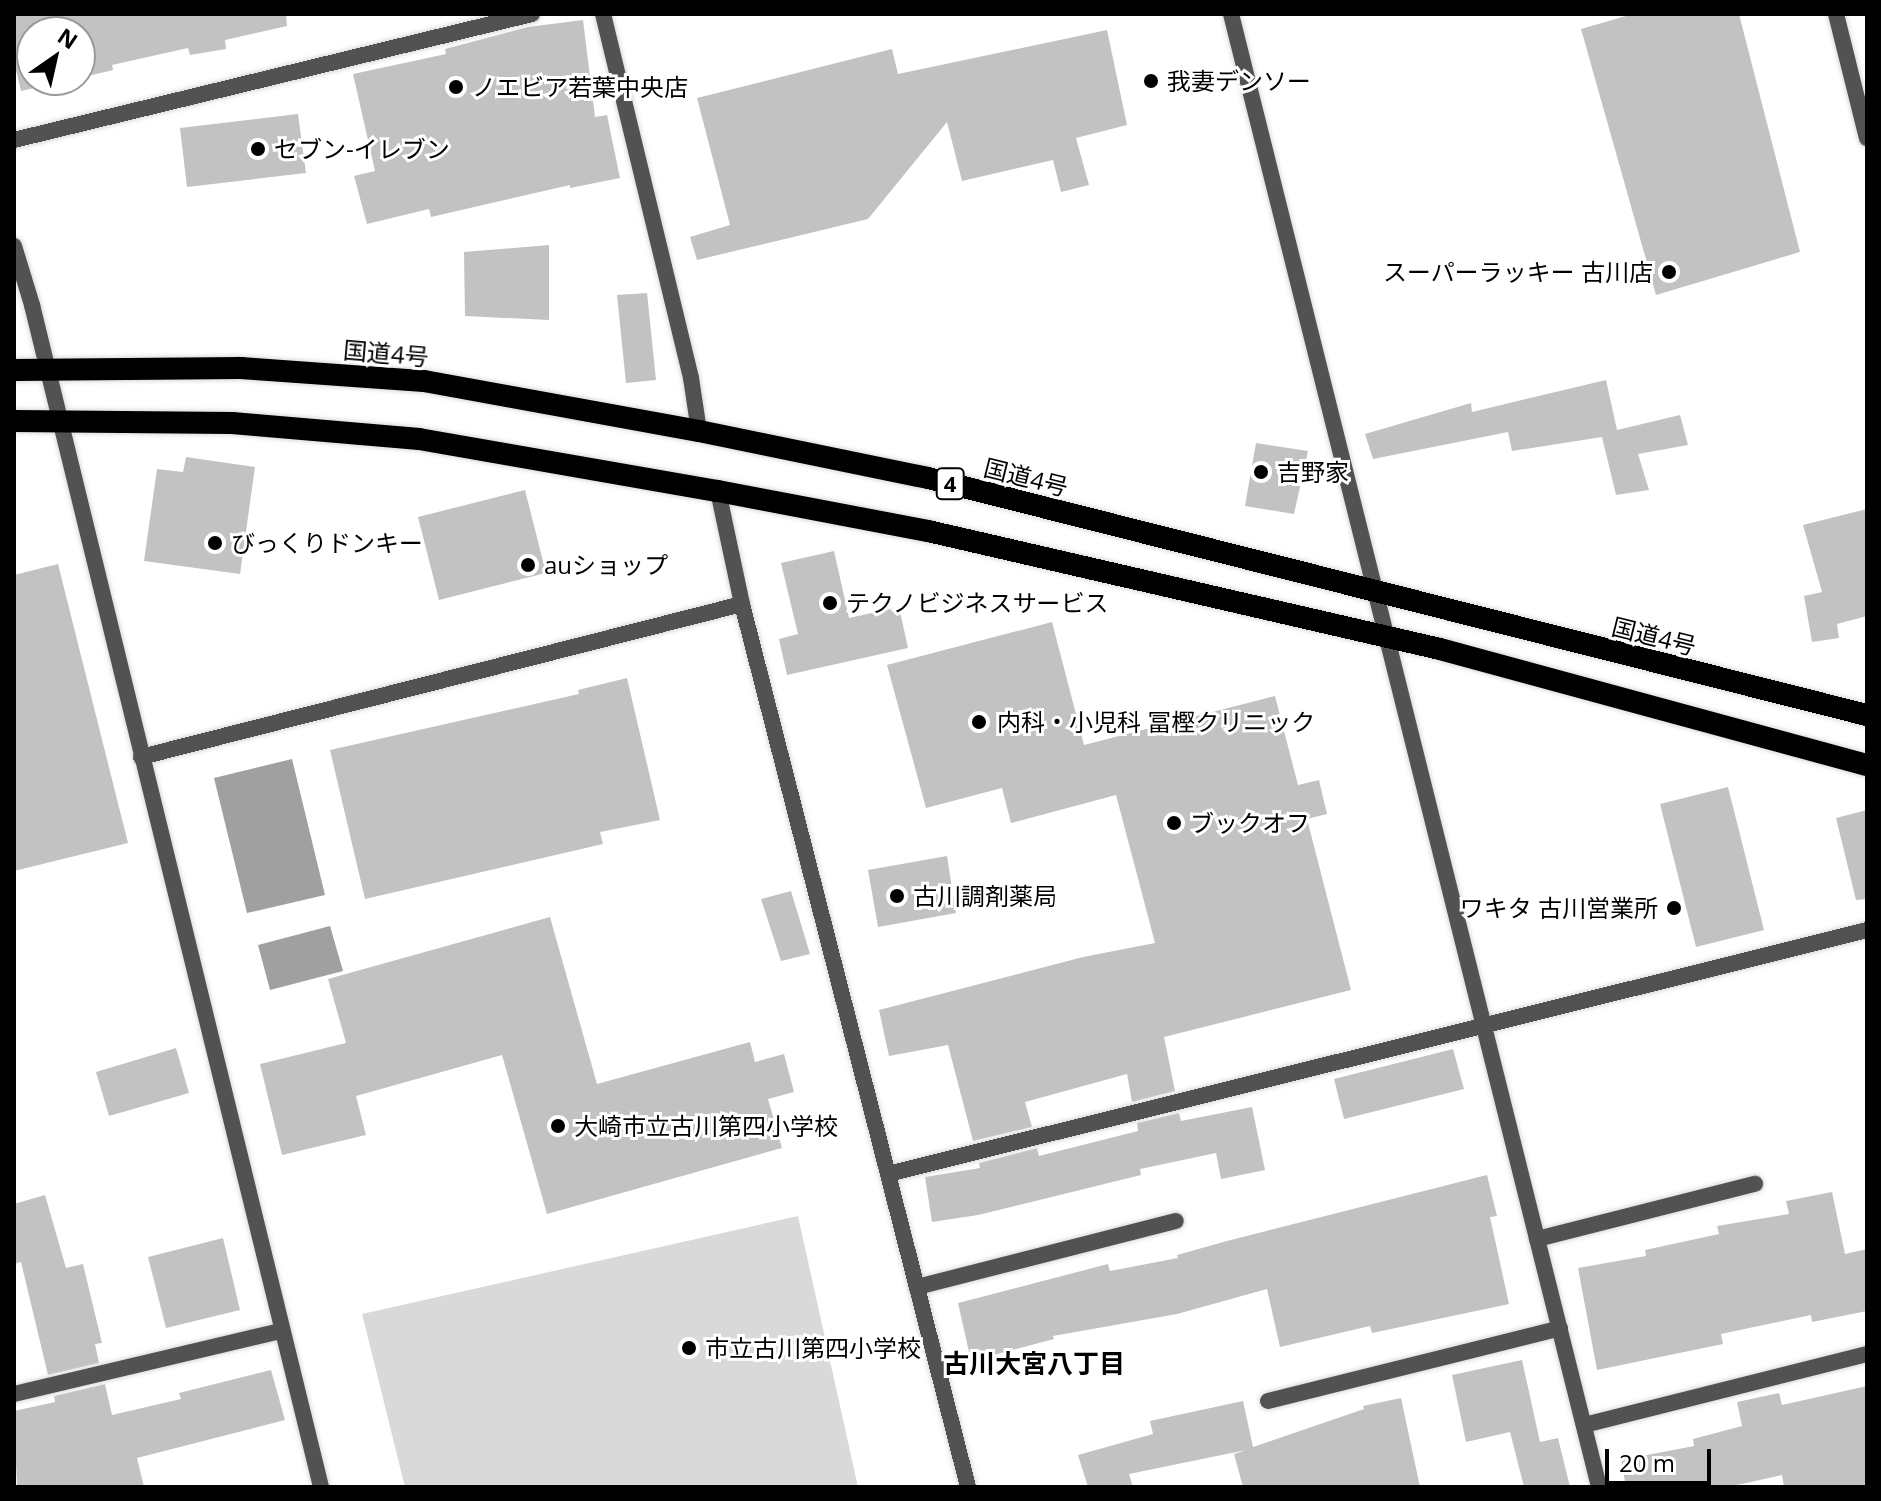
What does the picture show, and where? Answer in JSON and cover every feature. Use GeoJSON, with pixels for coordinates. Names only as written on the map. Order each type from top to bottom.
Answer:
{"type":"FeatureCollection","features":[{"type":"Feature","properties":{"kind":"highway","name":"国道4号"},"geometry":{"type":"LineString","coordinates":[[14,370],[241,368],[424,381],[699,431],[928,478],[1375,594],[1867,715]]}},
{"type":"Feature","properties":{"kind":"highway","name":"4"},"geometry":{"type":"LineString","coordinates":[[14,421],[232,423],[419,439],[718,491],[928,531],[1440,649],[1867,765]]}},
{"type":"Feature","properties":{"kind":"street"},"geometry":{"type":"LineString","coordinates":[[14,140],[532,14]]}},
{"type":"Feature","properties":{"kind":"street"},"geometry":{"type":"LineString","coordinates":[[603,14],[691,378],[699,431]]}},
{"type":"Feature","properties":{"kind":"street"},"geometry":{"type":"LineString","coordinates":[[1231,14],[1599,1487]]}},
{"type":"Feature","properties":{"kind":"street"},"geometry":{"type":"LineString","coordinates":[[1836,14],[1867,138]]}},
{"type":"Feature","properties":{"kind":"street"},"geometry":{"type":"LineString","coordinates":[[14,246],[321,1487]]}},
{"type":"Feature","properties":{"kind":"street"},"geometry":{"type":"LineString","coordinates":[[718,491],[742,604],[968,1487]]}},
{"type":"Feature","properties":{"kind":"street"},"geometry":{"type":"LineString","coordinates":[[141,757],[742,604]]}},
{"type":"Feature","properties":{"kind":"street"},"geometry":{"type":"LineString","coordinates":[[888,1174],[1867,930]]}},
{"type":"Feature","properties":{"kind":"street"},"geometry":{"type":"LineString","coordinates":[[1537,1239],[1755,1184]]}},
{"type":"Feature","properties":{"kind":"street"},"geometry":{"type":"LineString","coordinates":[[917,1287],[1176,1221]]}},
{"type":"Feature","properties":{"kind":"street"},"geometry":{"type":"LineString","coordinates":[[1268,1401],[1560,1328]]}},
{"type":"Feature","properties":{"kind":"street"},"geometry":{"type":"LineString","coordinates":[[14,1394],[281,1331]]}},
{"type":"Feature","properties":{"kind":"street"},"geometry":{"type":"LineString","coordinates":[[1584,1425],[1867,1354]]}},
{"type":"Feature","properties":{"kind":"shaded area"},"geometry":{"type":"Polygon","coordinates":[[[292,759],[325,895],[247,913],[214,778],[292,759]]]}},
{"type":"Feature","properties":{"kind":"shaded area"},"geometry":{"type":"Polygon","coordinates":[[[330,926],[343,971],[270,990],[258,945],[330,926]]]}},
{"type":"Feature","properties":{"kind":"shaded area"},"geometry":{"type":"Polygon","coordinates":[[[798,1216],[858,1487],[405,1487],[362,1314],[798,1216]]]}},
{"type":"Feature","properties":{"kind":"building"},"geometry":{"type":"Polygon","coordinates":[[[14,14],[286,14],[287,26],[225,40],[226,49],[190,55],[188,48],[112,65],[113,70],[96,74],[96,16],[16,16],[16,70],[14,14]]]}},
{"type":"Feature","properties":{"kind":"building"},"geometry":{"type":"Polygon","coordinates":[[[1633,14],[1739,14],[1800,252],[1656,295],[1581,29],[1633,14]]]}},
{"type":"Feature","properties":{"kind":"building"},"geometry":{"type":"Polygon","coordinates":[[[583,20],[595,117],[607,115],[620,178],[570,188],[570,185],[431,217],[429,209],[367,224],[354,176],[375,171],[353,74],[446,54],[445,49],[528,27],[583,20]]]}},
{"type":"Feature","properties":{"kind":"building"},"geometry":{"type":"Polygon","coordinates":[[[1107,30],[1127,125],[1076,138],[1089,185],[1061,192],[1053,160],[962,181],[947,122],[868,219],[697,260],[690,237],[730,225],[697,98],[892,49],[898,74],[1107,30]]]}},
{"type":"Feature","properties":{"kind":"building"},"geometry":{"type":"Polygon","coordinates":[[[298,114],[306,173],[187,187],[180,128],[298,114]]]}},
{"type":"Feature","properties":{"kind":"building"},"geometry":{"type":"Polygon","coordinates":[[[549,245],[549,320],[465,316],[464,252],[549,245]]]}},
{"type":"Feature","properties":{"kind":"building"},"geometry":{"type":"Polygon","coordinates":[[[647,293],[656,380],[626,383],[617,295],[647,293]]]}},
{"type":"Feature","properties":{"kind":"building"},"geometry":{"type":"Polygon","coordinates":[[[1606,380],[1617,430],[1680,415],[1688,445],[1638,454],[1649,490],[1616,495],[1602,437],[1512,451],[1508,432],[1373,459],[1365,434],[1471,403],[1472,412],[1606,380]]]}},
{"type":"Feature","properties":{"kind":"building"},"geometry":{"type":"Polygon","coordinates":[[[1256,443],[1308,451],[1294,514],[1245,506],[1256,443]]]}},
{"type":"Feature","properties":{"kind":"building"},"geometry":{"type":"Polygon","coordinates":[[[186,457],[255,467],[240,574],[144,561],[157,469],[183,472],[186,457]]]}},
{"type":"Feature","properties":{"kind":"building"},"geometry":{"type":"Polygon","coordinates":[[[525,490],[546,573],[439,600],[418,517],[525,490]]]}},
{"type":"Feature","properties":{"kind":"building"},"geometry":{"type":"Polygon","coordinates":[[[1867,509],[1867,616],[1837,624],[1839,638],[1812,642],[1804,596],[1822,592],[1803,525],[1867,509]]]}},
{"type":"Feature","properties":{"kind":"building"},"geometry":{"type":"Polygon","coordinates":[[[834,551],[849,618],[899,607],[908,648],[787,675],[779,639],[798,634],[781,563],[834,551]]]}},
{"type":"Feature","properties":{"kind":"building"},"geometry":{"type":"Polygon","coordinates":[[[58,564],[128,843],[14,871],[14,575],[58,564]]]}},
{"type":"Feature","properties":{"kind":"building"},"geometry":{"type":"Polygon","coordinates":[[[1052,622],[1084,745],[1275,696],[1298,785],[1319,780],[1327,814],[1307,819],[1351,990],[1164,1037],[1175,1091],[1132,1102],[1127,1074],[1025,1102],[1032,1127],[973,1141],[948,1045],[889,1056],[879,1010],[1083,957],[1155,943],[1116,795],[1011,823],[1002,788],[926,808],[887,665],[1052,622]]]}},
{"type":"Feature","properties":{"kind":"building"},"geometry":{"type":"Polygon","coordinates":[[[627,678],[660,820],[600,832],[603,844],[365,899],[330,750],[579,694],[578,690],[627,678]]]}},
{"type":"Feature","properties":{"kind":"building"},"geometry":{"type":"Polygon","coordinates":[[[1728,787],[1764,930],[1696,947],[1660,804],[1728,787]]]}},
{"type":"Feature","properties":{"kind":"building"},"geometry":{"type":"Polygon","coordinates":[[[1867,810],[1867,899],[1856,900],[1836,818],[1867,810]]]}},
{"type":"Feature","properties":{"kind":"building"},"geometry":{"type":"Polygon","coordinates":[[[947,856],[956,913],[878,927],[868,870],[947,856]]]}},
{"type":"Feature","properties":{"kind":"building"},"geometry":{"type":"Polygon","coordinates":[[[791,891],[810,954],[781,961],[761,899],[791,891]]]}},
{"type":"Feature","properties":{"kind":"building"},"geometry":{"type":"Polygon","coordinates":[[[550,917],[597,1084],[750,1042],[755,1062],[784,1054],[794,1092],[768,1099],[782,1148],[547,1214],[502,1055],[356,1096],[366,1135],[282,1155],[260,1064],[346,1043],[328,979],[550,917]]]}},
{"type":"Feature","properties":{"kind":"building"},"geometry":{"type":"Polygon","coordinates":[[[176,1048],[189,1093],[109,1116],[96,1072],[176,1048]]]}},
{"type":"Feature","properties":{"kind":"building"},"geometry":{"type":"Polygon","coordinates":[[[1453,1049],[1464,1089],[1344,1119],[1334,1079],[1453,1049]]]}},
{"type":"Feature","properties":{"kind":"building"},"geometry":{"type":"Polygon","coordinates":[[[1252,1107],[1265,1170],[1221,1179],[1216,1153],[1140,1169],[1141,1175],[978,1215],[932,1222],[925,1177],[980,1168],[979,1163],[1037,1148],[1039,1156],[1138,1131],[1137,1123],[1179,1113],[1181,1121],[1252,1107]]]}},
{"type":"Feature","properties":{"kind":"building"},"geometry":{"type":"Polygon","coordinates":[[[1487,1175],[1497,1216],[1490,1217],[1509,1304],[1372,1333],[1370,1326],[1280,1347],[1267,1289],[1177,1314],[1053,1336],[1054,1339],[971,1361],[958,1303],[1108,1264],[1110,1271],[1178,1258],[1177,1255],[1227,1241],[1487,1175]]]}},
{"type":"Feature","properties":{"kind":"building"},"geometry":{"type":"Polygon","coordinates":[[[1832,1192],[1845,1254],[1867,1249],[1867,1311],[1812,1322],[1811,1315],[1721,1334],[1723,1344],[1597,1370],[1578,1268],[1646,1256],[1645,1250],[1719,1234],[1717,1226],[1789,1214],[1786,1201],[1832,1192]]]}},
{"type":"Feature","properties":{"kind":"building"},"geometry":{"type":"Polygon","coordinates":[[[45,1195],[66,1268],[83,1264],[102,1343],[95,1344],[99,1363],[48,1375],[21,1262],[14,1264],[14,1204],[45,1195]]]}},
{"type":"Feature","properties":{"kind":"building"},"geometry":{"type":"Polygon","coordinates":[[[223,1238],[240,1310],[166,1328],[148,1257],[223,1238]]]}},
{"type":"Feature","properties":{"kind":"building"},"geometry":{"type":"Polygon","coordinates":[[[1522,1360],[1540,1442],[1558,1438],[1570,1487],[1524,1487],[1510,1432],[1466,1442],[1452,1375],[1522,1360]]]}},
{"type":"Feature","properties":{"kind":"building"},"geometry":{"type":"Polygon","coordinates":[[[271,1370],[285,1420],[137,1458],[144,1487],[17,1487],[14,1411],[55,1402],[54,1396],[105,1384],[112,1415],[181,1399],[179,1393],[271,1370]]]}},
{"type":"Feature","properties":{"kind":"building"},"geometry":{"type":"Polygon","coordinates":[[[1867,1386],[1867,1487],[1784,1487],[1782,1475],[1728,1487],[1626,1487],[1621,1460],[1694,1446],[1693,1439],[1742,1426],[1737,1402],[1779,1393],[1782,1405],[1867,1386]]]}},
{"type":"Feature","properties":{"kind":"building"},"geometry":{"type":"Polygon","coordinates":[[[1401,1398],[1420,1487],[1243,1487],[1234,1454],[1246,1450],[1129,1474],[1133,1487],[1088,1487],[1078,1455],[1153,1434],[1150,1421],[1243,1401],[1253,1447],[1364,1409],[1363,1406],[1401,1398]]]}},
{"type":"Feature","properties":{"kind":"place","name":"我妻デンソー"},"geometry":{"type":"Point","coordinates":[1151,81]}},
{"type":"Feature","properties":{"kind":"place","name":"ノエビア若葉中央店"},"geometry":{"type":"Point","coordinates":[456,87]}},
{"type":"Feature","properties":{"kind":"place","name":"セブン-イレブン"},"geometry":{"type":"Point","coordinates":[258,149]}},
{"type":"Feature","properties":{"kind":"place","name":"スーパーラッキー 古川店"},"geometry":{"type":"Point","coordinates":[1669,272]}},
{"type":"Feature","properties":{"kind":"place","name":"吉野家"},"geometry":{"type":"Point","coordinates":[1261,472]}},
{"type":"Feature","properties":{"kind":"place","name":"びっくりドンキー"},"geometry":{"type":"Point","coordinates":[215,543]}},
{"type":"Feature","properties":{"kind":"place","name":"auショップ"},"geometry":{"type":"Point","coordinates":[528,565]}},
{"type":"Feature","properties":{"kind":"place","name":"テクノビジネスサービス"},"geometry":{"type":"Point","coordinates":[830,603]}},
{"type":"Feature","properties":{"kind":"place","name":"内科・小児科 冨樫クリニック"},"geometry":{"type":"Point","coordinates":[979,722]}},
{"type":"Feature","properties":{"kind":"place","name":"ブックオフ"},"geometry":{"type":"Point","coordinates":[1174,823]}},
{"type":"Feature","properties":{"kind":"place","name":"古川調剤薬局"},"geometry":{"type":"Point","coordinates":[897,896]}},
{"type":"Feature","properties":{"kind":"place","name":"ワキタ 古川営業所"},"geometry":{"type":"Point","coordinates":[1674,908]}},
{"type":"Feature","properties":{"kind":"place","name":"大崎市立古川第四小学校"},"geometry":{"type":"Point","coordinates":[558,1126]}},
{"type":"Feature","properties":{"kind":"place","name":"市立古川第四小学校"},"geometry":{"type":"Point","coordinates":[689,1348]}},
{"type":"Feature","properties":{"kind":"district","name":"古川大宮八丁目"},"geometry":{"type":"Point","coordinates":[1034,1364]}}]}
